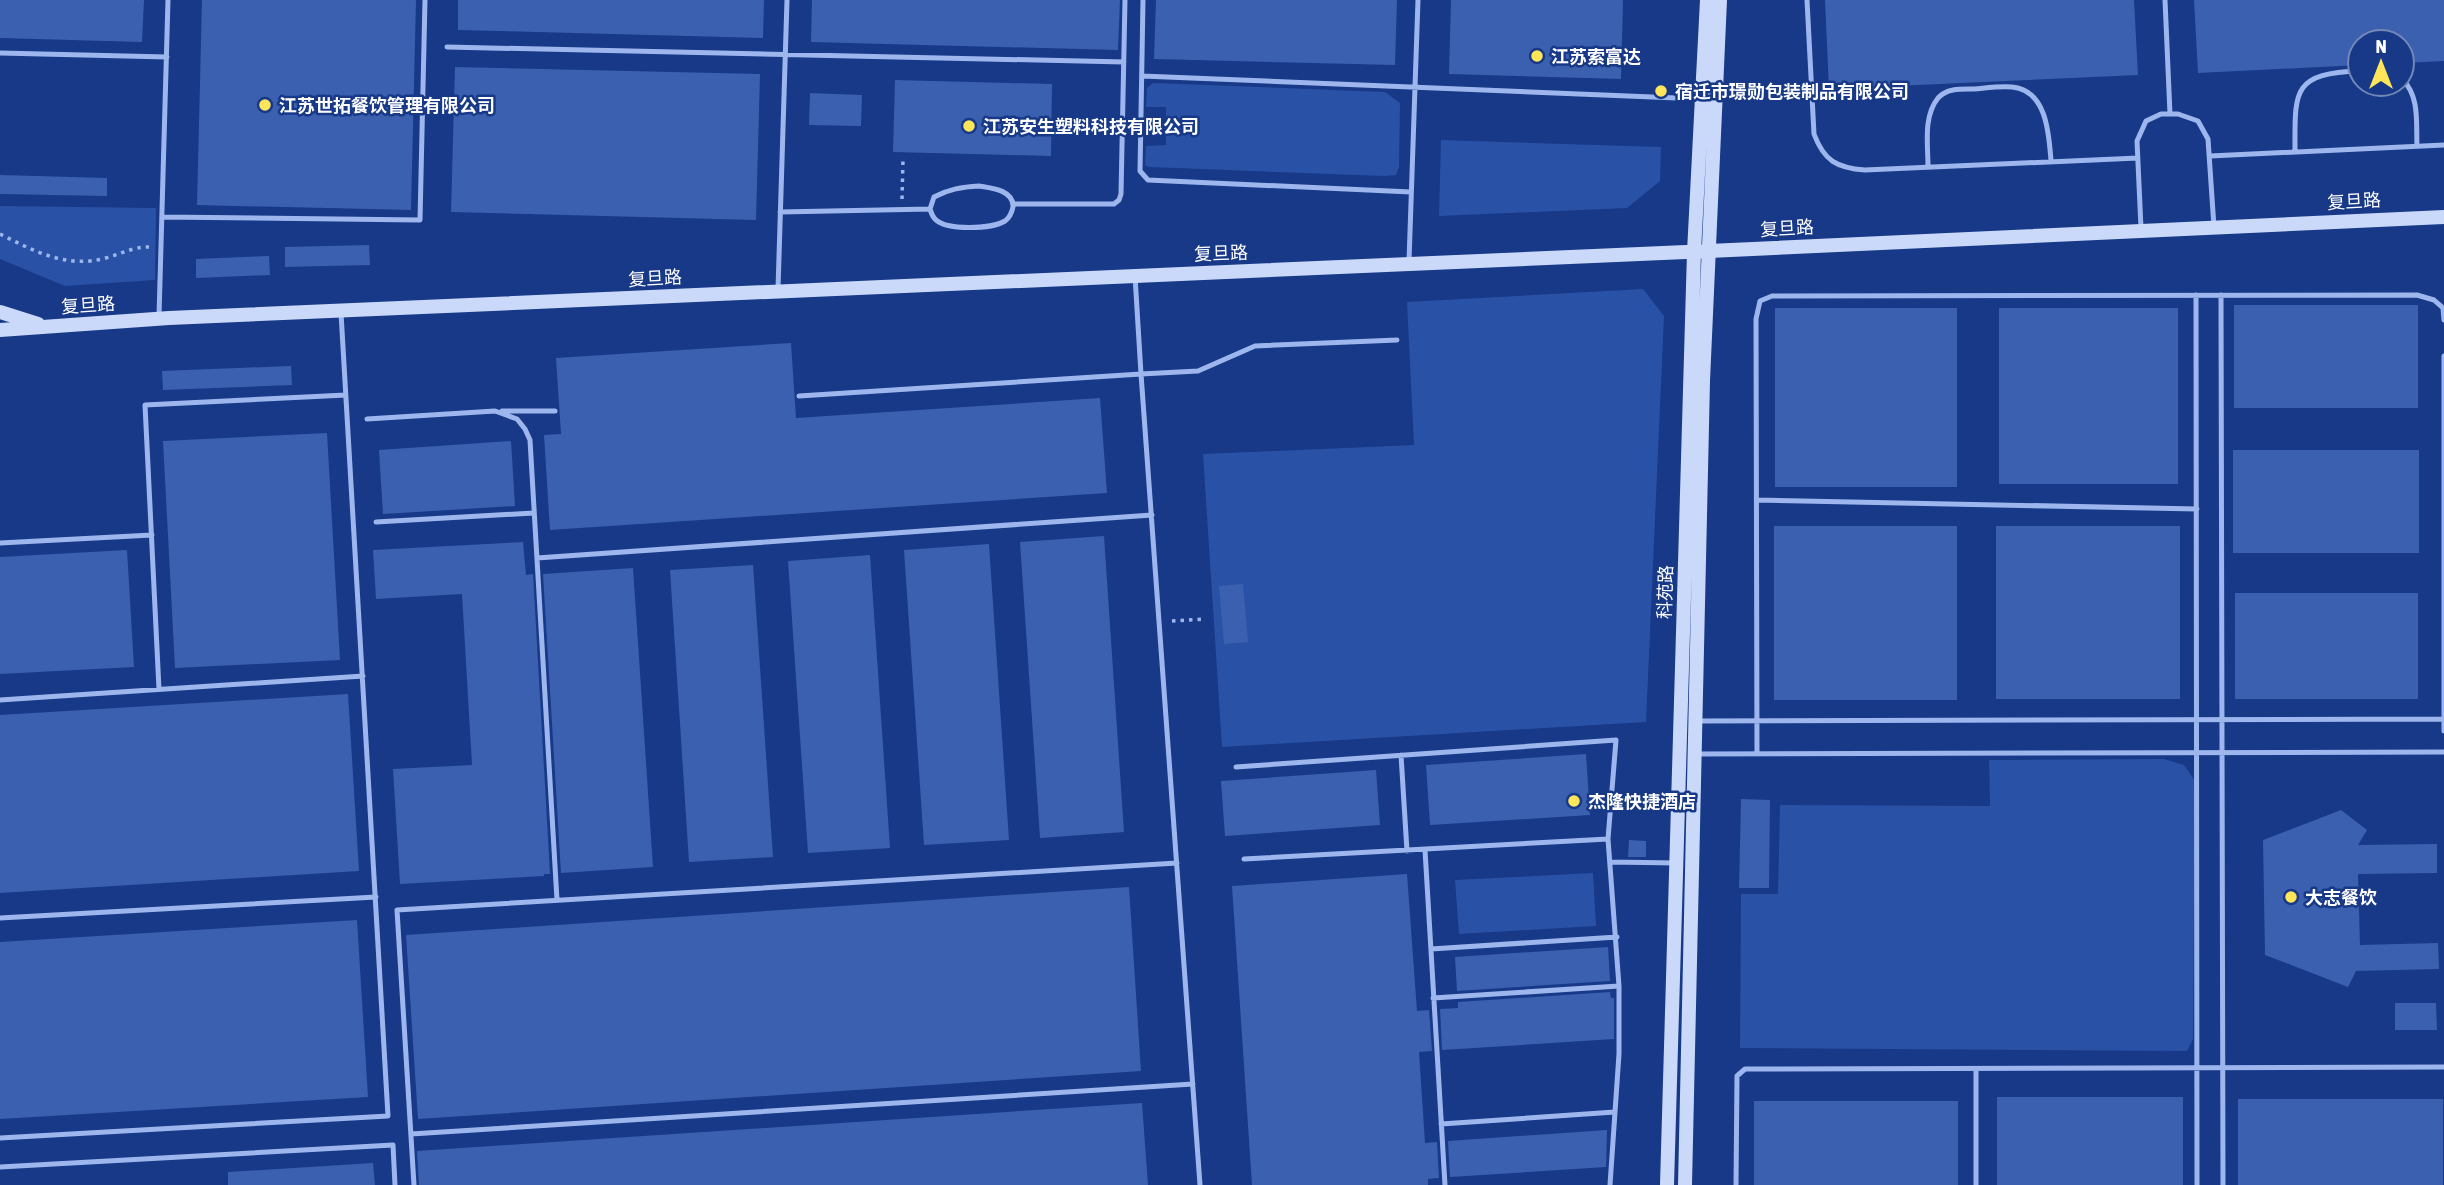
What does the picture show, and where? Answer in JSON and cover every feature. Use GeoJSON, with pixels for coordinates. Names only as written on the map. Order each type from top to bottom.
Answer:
{"type":"FeatureCollection","features":[{"type":"Feature","properties":{"kind":"street","name":"科苑路"},"geometry":{"type":"LineString","coordinates":[[1667,1185],[1676,863],[1708,100],[1707,0]]}},
{"type":"Feature","properties":{"kind":"street","name":"科苑路"},"geometry":{"type":"LineString","coordinates":[[1708,100],[1720,0]]}},
{"type":"Feature","properties":{"kind":"street","name":"复旦路"},"geometry":{"type":"LineString","coordinates":[[0,330],[159,319],[1701,252],[2444,216]]}},
{"type":"Feature","properties":{"kind":"street","name":"科苑路"},"geometry":{"type":"LineString","coordinates":[[1685,1185],[1703,382],[1701,252]]}},
{"type":"Feature","properties":{"kind":"street"},"geometry":{"type":"LineString","coordinates":[[0,312],[46,327]]}},
{"type":"Feature","properties":{"kind":"lane"},"geometry":{"type":"LineString","coordinates":[[159,319],[169,0]]}},
{"type":"Feature","properties":{"kind":"lane"},"geometry":{"type":"LineString","coordinates":[[162,217],[420,220],[425,0]]}},
{"type":"Feature","properties":{"kind":"lane"},"geometry":{"type":"LineString","coordinates":[[778,292],[787,0]]}},
{"type":"Feature","properties":{"kind":"lane"},"geometry":{"type":"LineString","coordinates":[[1014,204],[1114,204],[1119,200],[1125,0]]}},
{"type":"Feature","properties":{"kind":"lane"},"geometry":{"type":"LineString","coordinates":[[1143,0],[1140,171],[1148,180],[1411,192]]}},
{"type":"Feature","properties":{"kind":"lane"},"geometry":{"type":"LineString","coordinates":[[1409,265],[1418,0]]}},
{"type":"Feature","properties":{"kind":"lane"},"geometry":{"type":"LineString","coordinates":[[1807,0],[1814,134],[1821,151],[1833,162],[1850,169],[2138,158]]}},
{"type":"Feature","properties":{"kind":"lane"},"geometry":{"type":"LineString","coordinates":[[2165,0],[2170,114]]}},
{"type":"Feature","properties":{"kind":"lane"},"geometry":{"type":"LineString","coordinates":[[447,47],[1124,62]]}},
{"type":"Feature","properties":{"kind":"lane"},"geometry":{"type":"LineString","coordinates":[[0,53],[167,57]]}},
{"type":"Feature","properties":{"kind":"lane"},"geometry":{"type":"LineString","coordinates":[[2295,152],[2297,98],[2304,88],[2321,75],[2346,71]]}},
{"type":"Feature","properties":{"kind":"lane"},"geometry":{"type":"LineString","coordinates":[[1142,75],[1708,100]]}},
{"type":"Feature","properties":{"kind":"lane"},"geometry":{"type":"LineString","coordinates":[[1928,167],[1928,119],[1938,99],[1952,89],[2013,87],[2025,90],[2034,98],[2046,120],[2051,161]]}},
{"type":"Feature","properties":{"kind":"lane"},"geometry":{"type":"LineString","coordinates":[[2414,98],[2417,146]]}},
{"type":"Feature","properties":{"kind":"lane"},"geometry":{"type":"LineString","coordinates":[[2141,231],[2137,141],[2146,121],[2161,114],[2178,114],[2198,121],[2208,139],[2214,227]]}},
{"type":"Feature","properties":{"kind":"lane"},"geometry":{"type":"LineString","coordinates":[[2210,156],[2444,145]]}},
{"type":"Feature","properties":{"kind":"lane"},"geometry":{"type":"LineString","coordinates":[[962,187],[997,189],[1010,196],[1014,204],[1011,214],[1004,221],[968,228],[944,225],[934,219],[930,209],[934,197],[962,187]]}},
{"type":"Feature","properties":{"kind":"lane"},"geometry":{"type":"LineString","coordinates":[[780,212],[930,209]]}},
{"type":"Feature","properties":{"kind":"lane"},"geometry":{"type":"LineString","coordinates":[[1135,276],[1200,1185]]}},
{"type":"Feature","properties":{"kind":"lane"},"geometry":{"type":"LineString","coordinates":[[2196,295],[2197,1185]]}},
{"type":"Feature","properties":{"kind":"lane"},"geometry":{"type":"LineString","coordinates":[[2221,295],[2222,1185]]}},
{"type":"Feature","properties":{"kind":"lane"},"geometry":{"type":"LineString","coordinates":[[1757,754],[1756,319],[1760,301],[1772,296],[2417,295],[2434,300],[2443,308],[2444,320]]}},
{"type":"Feature","properties":{"kind":"lane"},"geometry":{"type":"LineString","coordinates":[[0,1138],[388,1116],[341,311]]}},
{"type":"Feature","properties":{"kind":"lane"},"geometry":{"type":"LineString","coordinates":[[799,396],[1198,370],[1255,346],[1397,340]]}},
{"type":"Feature","properties":{"kind":"lane"},"geometry":{"type":"LineString","coordinates":[[2444,356],[2444,731]]}},
{"type":"Feature","properties":{"kind":"lane"},"geometry":{"type":"LineString","coordinates":[[159,689],[145,405],[346,395]]}},
{"type":"Feature","properties":{"kind":"lane"},"geometry":{"type":"LineString","coordinates":[[367,419],[495,411],[555,411]]}},
{"type":"Feature","properties":{"kind":"lane"},"geometry":{"type":"LineString","coordinates":[[495,411],[517,419],[526,429],[530,440],[557,900]]}},
{"type":"Feature","properties":{"kind":"lane"},"geometry":{"type":"LineString","coordinates":[[1757,500],[2197,509]]}},
{"type":"Feature","properties":{"kind":"lane"},"geometry":{"type":"LineString","coordinates":[[376,522],[534,513]]}},
{"type":"Feature","properties":{"kind":"lane"},"geometry":{"type":"LineString","coordinates":[[537,558],[1152,515]]}},
{"type":"Feature","properties":{"kind":"lane"},"geometry":{"type":"LineString","coordinates":[[0,543],[152,535]]}},
{"type":"Feature","properties":{"kind":"lane"},"geometry":{"type":"LineString","coordinates":[[0,699],[363,676]]}},
{"type":"Feature","properties":{"kind":"lane"},"geometry":{"type":"LineString","coordinates":[[1695,721],[2443,719]]}},
{"type":"Feature","properties":{"kind":"lane"},"geometry":{"type":"LineString","coordinates":[[1236,766],[1616,740],[1608,839],[1617,937],[1619,1054],[1610,1185]]}},
{"type":"Feature","properties":{"kind":"lane"},"geometry":{"type":"LineString","coordinates":[[1695,754],[2444,752]]}},
{"type":"Feature","properties":{"kind":"lane"},"geometry":{"type":"LineString","coordinates":[[1401,755],[1407,851]]}},
{"type":"Feature","properties":{"kind":"lane"},"geometry":{"type":"LineString","coordinates":[[1244,859],[1608,839]]}},
{"type":"Feature","properties":{"kind":"lane"},"geometry":{"type":"LineString","coordinates":[[1424,850],[1445,1185]]}},
{"type":"Feature","properties":{"kind":"lane"},"geometry":{"type":"LineString","coordinates":[[1610,862],[1676,863]]}},
{"type":"Feature","properties":{"kind":"lane"},"geometry":{"type":"LineString","coordinates":[[414,1185],[397,910],[1177,863]]}},
{"type":"Feature","properties":{"kind":"lane"},"geometry":{"type":"LineString","coordinates":[[0,918],[376,897]]}},
{"type":"Feature","properties":{"kind":"lane"},"geometry":{"type":"LineString","coordinates":[[1431,949],[1617,937]]}},
{"type":"Feature","properties":{"kind":"lane"},"geometry":{"type":"LineString","coordinates":[[1433,998],[1619,986]]}},
{"type":"Feature","properties":{"kind":"lane"},"geometry":{"type":"LineString","coordinates":[[1737,1185],[1737,1076],[1745,1069],[2444,1067]]}},
{"type":"Feature","properties":{"kind":"lane"},"geometry":{"type":"LineString","coordinates":[[1976,1069],[1976,1185]]}},
{"type":"Feature","properties":{"kind":"lane"},"geometry":{"type":"LineString","coordinates":[[411,1134],[1193,1084]]}},
{"type":"Feature","properties":{"kind":"lane"},"geometry":{"type":"LineString","coordinates":[[1441,1124],[1615,1112]]}},
{"type":"Feature","properties":{"kind":"lane"},"geometry":{"type":"LineString","coordinates":[[0,1167],[393,1145],[395,1185]]}},
{"type":"Feature","properties":{"kind":"path"},"geometry":{"type":"LineString","coordinates":[[901,210],[903,159]]}},
{"type":"Feature","properties":{"kind":"path"},"geometry":{"type":"LineString","coordinates":[[0,234],[41,254],[58,260],[77,262],[106,258],[137,247],[161,247]]}},
{"type":"Feature","properties":{"kind":"path"},"geometry":{"type":"LineString","coordinates":[[1159,622],[1204,619]]}},
{"type":"Feature","properties":{"kind":"shaded area"},"geometry":{"type":"Polygon","coordinates":[[[1153,83],[1385,92],[1400,103],[1399,167],[1396,175],[1384,176],[1149,167],[1145,165],[1146,146],[1166,145],[1166,107],[1146,107],[1147,88],[1153,83]]]}},
{"type":"Feature","properties":{"kind":"shaded area"},"geometry":{"type":"Polygon","coordinates":[[[1441,140],[1661,147],[1660,181],[1627,208],[1439,216],[1441,140]]]}},
{"type":"Feature","properties":{"kind":"shaded area"},"geometry":{"type":"Polygon","coordinates":[[[0,206],[156,208],[155,280],[65,286],[0,259],[0,206]]]}},
{"type":"Feature","properties":{"kind":"shaded area"},"geometry":{"type":"Polygon","coordinates":[[[1643,289],[1664,316],[1646,722],[1222,747],[1203,454],[1414,445],[1407,302],[1643,289]]]}},
{"type":"Feature","properties":{"kind":"shaded area"},"geometry":{"type":"Polygon","coordinates":[[[2164,759],[2184,765],[2195,781],[2193,1039],[2187,1051],[1740,1048],[1741,894],[1778,894],[1780,805],[1990,806],[1989,760],[2164,759]]]}},
{"type":"Feature","properties":{"kind":"shaded area"},"geometry":{"type":"Polygon","coordinates":[[[1593,873],[1596,926],[1459,934],[1455,880],[1593,873]]]}},
{"type":"Feature","properties":{"kind":"building"},"geometry":{"type":"Polygon","coordinates":[[[0,0],[144,0],[142,42],[0,38],[0,0]]]}},
{"type":"Feature","properties":{"kind":"building"},"geometry":{"type":"Polygon","coordinates":[[[202,0],[416,0],[411,210],[197,205],[202,0]]]}},
{"type":"Feature","properties":{"kind":"building"},"geometry":{"type":"Polygon","coordinates":[[[458,0],[764,0],[763,38],[458,30],[458,0]]]}},
{"type":"Feature","properties":{"kind":"building"},"geometry":{"type":"Polygon","coordinates":[[[812,0],[1120,0],[1118,50],[811,42],[812,0]]]}},
{"type":"Feature","properties":{"kind":"building"},"geometry":{"type":"Polygon","coordinates":[[[1156,0],[1397,0],[1395,65],[1154,59],[1156,0]]]}},
{"type":"Feature","properties":{"kind":"building"},"geometry":{"type":"Polygon","coordinates":[[[1451,0],[1623,0],[1621,79],[1449,74],[1451,0]]]}},
{"type":"Feature","properties":{"kind":"building"},"geometry":{"type":"Polygon","coordinates":[[[1825,0],[2134,0],[2138,75],[1829,89],[1825,0]]]}},
{"type":"Feature","properties":{"kind":"building"},"geometry":{"type":"Polygon","coordinates":[[[2194,0],[2444,0],[2444,61],[2416,62],[2416,28],[2346,28],[2346,66],[2198,73],[2194,0]]]}},
{"type":"Feature","properties":{"kind":"building"},"geometry":{"type":"Polygon","coordinates":[[[455,67],[760,74],[756,220],[451,212],[455,67]]]}},
{"type":"Feature","properties":{"kind":"building"},"geometry":{"type":"Polygon","coordinates":[[[895,80],[1052,84],[1051,156],[893,152],[895,80]]]}},
{"type":"Feature","properties":{"kind":"building"},"geometry":{"type":"Polygon","coordinates":[[[810,93],[862,95],[861,126],[809,125],[810,93]]]}},
{"type":"Feature","properties":{"kind":"building"},"geometry":{"type":"Polygon","coordinates":[[[0,175],[107,178],[107,196],[0,194],[0,175]]]}},
{"type":"Feature","properties":{"kind":"building"},"geometry":{"type":"Polygon","coordinates":[[[369,245],[370,265],[285,267],[285,247],[369,245]]]}},
{"type":"Feature","properties":{"kind":"building"},"geometry":{"type":"Polygon","coordinates":[[[269,256],[270,275],[196,278],[196,259],[269,256]]]}},
{"type":"Feature","properties":{"kind":"building"},"geometry":{"type":"Polygon","coordinates":[[[2234,305],[2418,305],[2418,408],[2234,408],[2234,305]]]}},
{"type":"Feature","properties":{"kind":"building"},"geometry":{"type":"Polygon","coordinates":[[[1775,308],[1957,308],[1957,487],[1775,487],[1775,308]]]}},
{"type":"Feature","properties":{"kind":"building"},"geometry":{"type":"Polygon","coordinates":[[[1999,308],[2178,308],[2178,484],[1999,484],[1999,308]]]}},
{"type":"Feature","properties":{"kind":"building"},"geometry":{"type":"Polygon","coordinates":[[[791,343],[796,418],[1100,398],[1107,493],[550,530],[544,435],[561,434],[556,358],[791,343]]]}},
{"type":"Feature","properties":{"kind":"building"},"geometry":{"type":"Polygon","coordinates":[[[291,366],[292,385],[163,390],[162,371],[291,366]]]}},
{"type":"Feature","properties":{"kind":"building"},"geometry":{"type":"Polygon","coordinates":[[[327,433],[340,660],[175,668],[163,441],[327,433]]]}},
{"type":"Feature","properties":{"kind":"building"},"geometry":{"type":"Polygon","coordinates":[[[511,441],[515,506],[383,514],[379,450],[511,441]]]}},
{"type":"Feature","properties":{"kind":"building"},"geometry":{"type":"Polygon","coordinates":[[[2233,450],[2419,450],[2419,553],[2233,553],[2233,450]]]}},
{"type":"Feature","properties":{"kind":"building"},"geometry":{"type":"Polygon","coordinates":[[[1774,526],[1957,526],[1957,700],[1774,700],[1774,526]]]}},
{"type":"Feature","properties":{"kind":"building"},"geometry":{"type":"Polygon","coordinates":[[[1996,526],[2180,526],[2180,699],[1996,699],[1996,526]]]}},
{"type":"Feature","properties":{"kind":"building"},"geometry":{"type":"Polygon","coordinates":[[[1104,536],[1124,832],[1040,838],[1020,542],[1104,536]]]}},
{"type":"Feature","properties":{"kind":"building"},"geometry":{"type":"Polygon","coordinates":[[[523,542],[526,575],[533,574],[550,874],[400,884],[393,769],[472,765],[462,594],[376,599],[373,550],[523,542]]]}},
{"type":"Feature","properties":{"kind":"building"},"geometry":{"type":"Polygon","coordinates":[[[989,544],[1009,840],[924,845],[904,550],[989,544]]]}},
{"type":"Feature","properties":{"kind":"building"},"geometry":{"type":"Polygon","coordinates":[[[127,550],[134,667],[0,674],[0,557],[127,550]]]}},
{"type":"Feature","properties":{"kind":"building"},"geometry":{"type":"Polygon","coordinates":[[[870,555],[890,848],[808,853],[788,561],[870,555]]]}},
{"type":"Feature","properties":{"kind":"building"},"geometry":{"type":"Polygon","coordinates":[[[753,565],[773,857],[689,862],[670,570],[753,565]]]}},
{"type":"Feature","properties":{"kind":"building"},"geometry":{"type":"Polygon","coordinates":[[[633,568],[653,867],[561,873],[543,574],[633,568]]]}},
{"type":"Feature","properties":{"kind":"building"},"geometry":{"type":"Polygon","coordinates":[[[1243,584],[1248,642],[1224,644],[1219,586],[1243,584]]]}},
{"type":"Feature","properties":{"kind":"building"},"geometry":{"type":"Polygon","coordinates":[[[2235,593],[2418,593],[2418,699],[2235,699],[2235,593]]]}},
{"type":"Feature","properties":{"kind":"building"},"geometry":{"type":"Polygon","coordinates":[[[348,694],[359,871],[0,893],[0,715],[348,694]]]}},
{"type":"Feature","properties":{"kind":"building"},"geometry":{"type":"Polygon","coordinates":[[[1586,754],[1590,815],[1430,825],[1426,765],[1586,754]]]}},
{"type":"Feature","properties":{"kind":"building"},"geometry":{"type":"Polygon","coordinates":[[[1376,770],[1380,825],[1225,836],[1221,781],[1376,770]]]}},
{"type":"Feature","properties":{"kind":"building"},"geometry":{"type":"Polygon","coordinates":[[[1741,799],[1770,800],[1769,888],[1739,888],[1741,799]]]}},
{"type":"Feature","properties":{"kind":"building"},"geometry":{"type":"Polygon","coordinates":[[[2341,810],[2367,830],[2358,845],[2437,844],[2437,873],[2358,874],[2360,945],[2438,943],[2439,969],[2356,971],[2348,987],[2265,955],[2263,840],[2341,810]]]}},
{"type":"Feature","properties":{"kind":"building"},"geometry":{"type":"Polygon","coordinates":[[[1629,840],[1646,841],[1646,857],[1628,857],[1629,840]]]}},
{"type":"Feature","properties":{"kind":"building"},"geometry":{"type":"Polygon","coordinates":[[[1407,874],[1417,1011],[1429,1010],[1432,1051],[1419,1052],[1425,1143],[1437,1142],[1439,1178],[1428,1179],[1428,1185],[1252,1185],[1232,886],[1407,874]]]}},
{"type":"Feature","properties":{"kind":"building"},"geometry":{"type":"Polygon","coordinates":[[[1129,887],[1141,1071],[418,1119],[406,935],[1129,887]]]}},
{"type":"Feature","properties":{"kind":"building"},"geometry":{"type":"Polygon","coordinates":[[[357,920],[368,1097],[0,1119],[0,942],[357,920]]]}},
{"type":"Feature","properties":{"kind":"building"},"geometry":{"type":"Polygon","coordinates":[[[1608,947],[1610,981],[1457,991],[1455,957],[1608,947]]]}},
{"type":"Feature","properties":{"kind":"building"},"geometry":{"type":"Polygon","coordinates":[[[1610,992],[1611,998],[1614,998],[1614,1039],[1442,1050],[1440,1009],[1458,1008],[1458,1002],[1610,992]]]}},
{"type":"Feature","properties":{"kind":"building"},"geometry":{"type":"Polygon","coordinates":[[[2395,1003],[2436,1003],[2437,1030],[2395,1030],[2395,1003]]]}},
{"type":"Feature","properties":{"kind":"building"},"geometry":{"type":"Polygon","coordinates":[[[1997,1097],[2183,1097],[2183,1185],[1997,1185],[1997,1097]]]}},
{"type":"Feature","properties":{"kind":"building"},"geometry":{"type":"Polygon","coordinates":[[[2238,1099],[2443,1099],[2443,1185],[2238,1185],[2238,1099]]]}},
{"type":"Feature","properties":{"kind":"building"},"geometry":{"type":"Polygon","coordinates":[[[1754,1101],[1958,1101],[1958,1185],[1754,1185],[1754,1101]]]}},
{"type":"Feature","properties":{"kind":"building"},"geometry":{"type":"Polygon","coordinates":[[[1142,1103],[1148,1185],[419,1185],[417,1151],[1142,1103]]]}},
{"type":"Feature","properties":{"kind":"building"},"geometry":{"type":"Polygon","coordinates":[[[1607,1130],[1606,1167],[1450,1177],[1448,1141],[1607,1130]]]}},
{"type":"Feature","properties":{"kind":"building"},"geometry":{"type":"Polygon","coordinates":[[[373,1163],[375,1185],[228,1185],[228,1172],[373,1163]]]}},
{"type":"Feature","properties":{"kind":"place","name":"江苏索富达"},"geometry":{"type":"Point","coordinates":[1537,56]}},
{"type":"Feature","properties":{"kind":"place","name":"宿迁市璟勋包装制品有限公司"},"geometry":{"type":"Point","coordinates":[1661,91]}},
{"type":"Feature","properties":{"kind":"place","name":"江苏世拓餐饮管理有限公司"},"geometry":{"type":"Point","coordinates":[265,105]}},
{"type":"Feature","properties":{"kind":"place","name":"江苏安生塑料科技有限公司"},"geometry":{"type":"Point","coordinates":[969,126]}},
{"type":"Feature","properties":{"kind":"place","name":"杰隆快捷酒店"},"geometry":{"type":"Point","coordinates":[1574,801]}},
{"type":"Feature","properties":{"kind":"place","name":"大志餐饮"},"geometry":{"type":"Point","coordinates":[2291,897]}}]}
